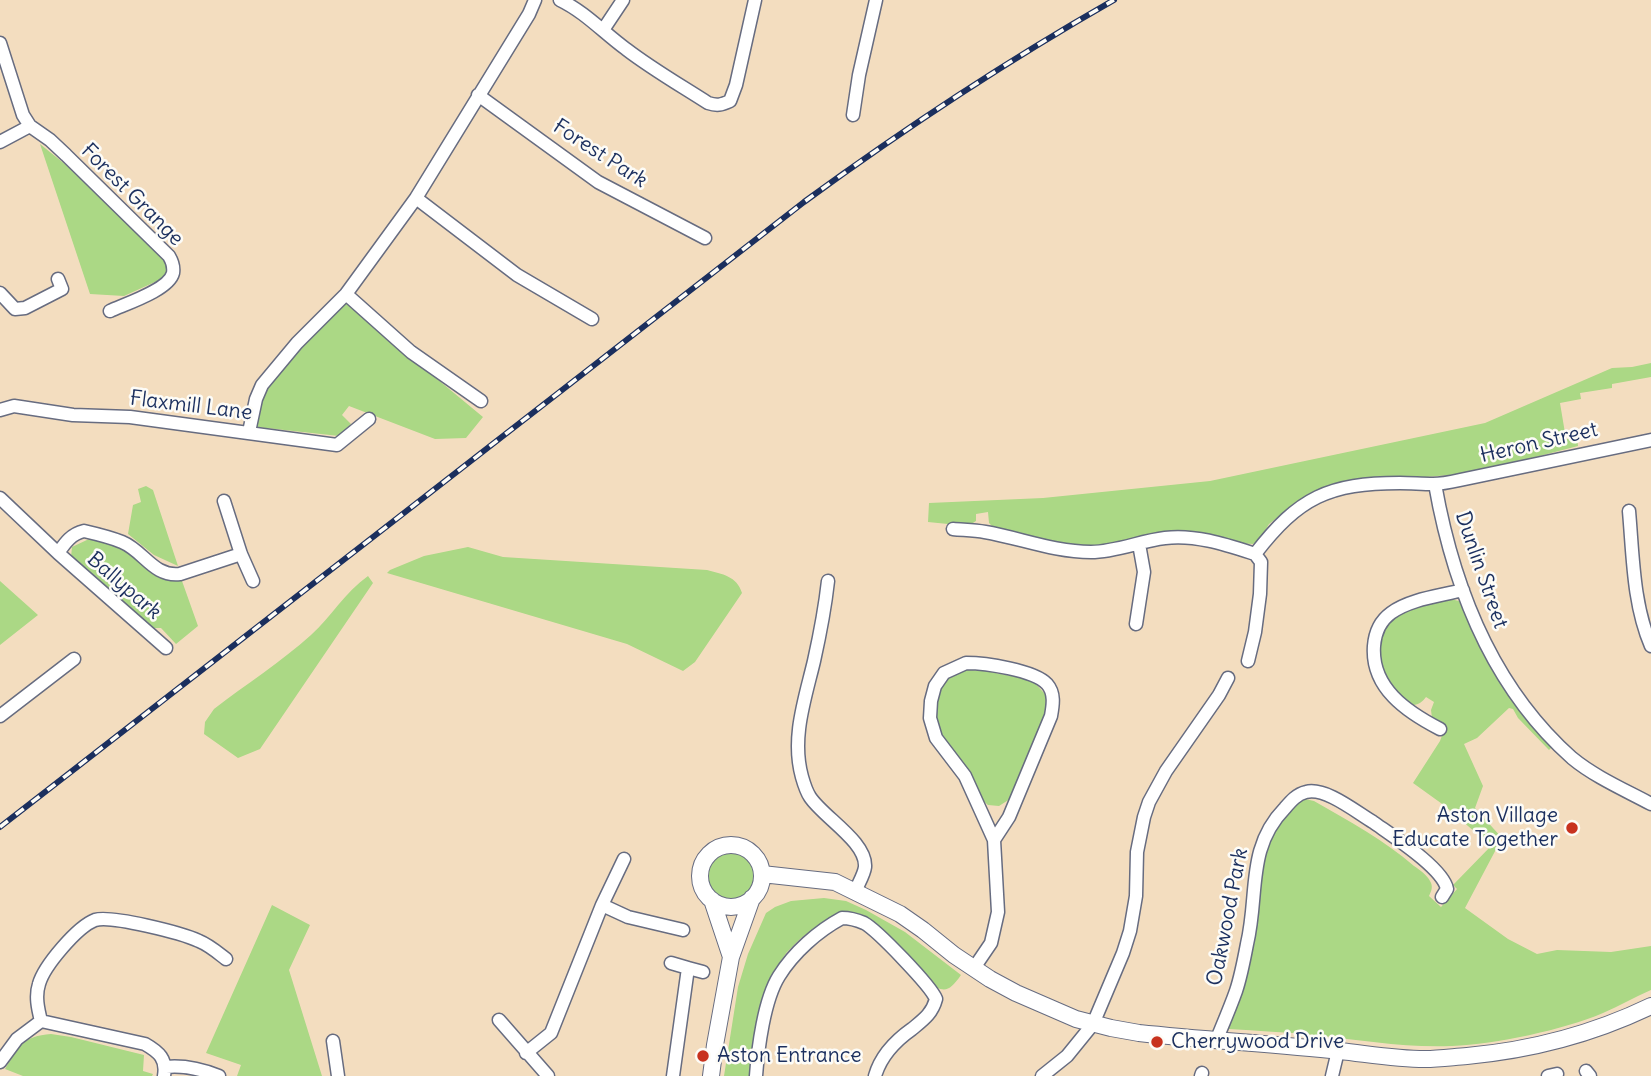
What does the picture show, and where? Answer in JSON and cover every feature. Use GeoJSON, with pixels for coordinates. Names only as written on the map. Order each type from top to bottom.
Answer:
{"type":"FeatureCollection","features":[{"type":"Feature","properties":{"kind":"street"},"geometry":{"type":"LineString","coordinates":[[249,432],[262,385],[297,343],[346,294],[416,198],[535,0]]}},
{"type":"Feature","properties":{"kind":"street"},"geometry":{"type":"LineString","coordinates":[[560,0],[573,6],[647,65],[716,106],[730,101],[736,85],[755,0]]}},
{"type":"Feature","properties":{"kind":"street"},"geometry":{"type":"LineString","coordinates":[[603,30],[622,0]]}},
{"type":"Feature","properties":{"kind":"street"},"geometry":{"type":"LineString","coordinates":[[853,115],[876,0]]}},
{"type":"Feature","properties":{"kind":"street","name":"Forest Grange"},"geometry":{"type":"LineString","coordinates":[[0,43],[23,115],[30,126],[111,198],[169,256],[173,265],[173,274],[168,282],[157,290],[110,311]]}},
{"type":"Feature","properties":{"kind":"street","name":"Forest Park"},"geometry":{"type":"LineString","coordinates":[[478,95],[598,182],[705,238]]}},
{"type":"Feature","properties":{"kind":"street"},"geometry":{"type":"LineString","coordinates":[[0,142],[30,126]]}},
{"type":"Feature","properties":{"kind":"street"},"geometry":{"type":"LineString","coordinates":[[416,198],[517,275],[592,319]]}},
{"type":"Feature","properties":{"kind":"street"},"geometry":{"type":"LineString","coordinates":[[0,293],[15,309],[25,308],[62,289],[58,279]]}},
{"type":"Feature","properties":{"kind":"street"},"geometry":{"type":"LineString","coordinates":[[346,294],[411,352],[481,401]]}},
{"type":"Feature","properties":{"kind":"street","name":"Flaxmill Lane"},"geometry":{"type":"LineString","coordinates":[[0,410],[14,406],[73,415],[130,417],[337,445],[369,419]]}},
{"type":"Feature","properties":{"kind":"street","name":"Heron Street"},"geometry":{"type":"LineString","coordinates":[[1255,554],[1270,534],[1297,509],[1312,499],[1335,490],[1374,484],[1435,484],[1651,440]]}},
{"type":"Feature","properties":{"kind":"street","name":"Dunlin Street"},"geometry":{"type":"LineString","coordinates":[[1435,484],[1448,547],[1463,590],[1496,664],[1525,707],[1574,760],[1651,804]]}},
{"type":"Feature","properties":{"kind":"street","name":"Ballypark"},"geometry":{"type":"LineString","coordinates":[[0,498],[166,648]]}},
{"type":"Feature","properties":{"kind":"street"},"geometry":{"type":"LineString","coordinates":[[223,501],[253,581]]}},
{"type":"Feature","properties":{"kind":"street"},"geometry":{"type":"LineString","coordinates":[[1629,511],[1636,585],[1645,632],[1651,646]]}},
{"type":"Feature","properties":{"kind":"street"},"geometry":{"type":"LineString","coordinates":[[953,529],[984,531],[1065,551],[1093,552],[1166,538],[1189,537],[1255,554],[1261,562],[1260,594],[1248,661]]}},
{"type":"Feature","properties":{"kind":"street","name":"Ballypark"},"geometry":{"type":"LineString","coordinates":[[58,553],[70,538],[84,531],[125,543],[155,569],[171,575],[241,554]]}},
{"type":"Feature","properties":{"kind":"street"},"geometry":{"type":"LineString","coordinates":[[1136,624],[1143,572],[1139,544]]}},
{"type":"Feature","properties":{"kind":"street"},"geometry":{"type":"LineString","coordinates":[[828,581],[825,610],[798,730],[797,753],[808,794],[822,812],[859,846],[865,869],[855,892]]}},
{"type":"Feature","properties":{"kind":"street"},"geometry":{"type":"LineString","coordinates":[[1636,585],[1651,584]]}},
{"type":"Feature","properties":{"kind":"street"},"geometry":{"type":"LineString","coordinates":[[1440,729],[1416,717],[1394,699],[1383,685],[1373,653],[1374,638],[1387,615],[1397,609],[1463,590]]}},
{"type":"Feature","properties":{"kind":"street"},"geometry":{"type":"LineString","coordinates":[[0,716],[74,659]]}},
{"type":"Feature","properties":{"kind":"street"},"geometry":{"type":"LineString","coordinates":[[974,968],[991,943],[998,912],[994,840],[965,776],[936,738],[930,718],[930,701],[935,686],[944,673],[966,663],[985,663],[1036,676],[1052,692],[1054,701],[1051,716],[1009,817],[994,840]]}},
{"type":"Feature","properties":{"kind":"street"},"geometry":{"type":"LineString","coordinates":[[1042,1076],[1067,1056],[1093,1024],[1123,953],[1134,916],[1138,852],[1149,802],[1166,771],[1228,678]]}},
{"type":"Feature","properties":{"kind":"street","name":"Oakwood Park"},"geometry":{"type":"LineString","coordinates":[[1216,1041],[1236,990],[1248,940],[1257,858],[1271,825],[1296,796],[1307,791],[1320,792],[1349,806],[1413,851],[1438,873],[1446,882],[1447,889],[1442,897]]}},
{"type":"Feature","properties":{"kind":"street"},"geometry":{"type":"LineString","coordinates":[[732,844],[754,854],[762,874],[761,884],[752,898],[742,905],[728,907],[718,905],[702,890],[699,874],[708,853],[732,844]]}},
{"type":"Feature","properties":{"kind":"street"},"geometry":{"type":"LineString","coordinates":[[526,1053],[551,1033],[602,905],[624,859]]}},
{"type":"Feature","properties":{"kind":"street"},"geometry":{"type":"LineString","coordinates":[[762,874],[835,882],[900,914],[974,968],[1016,993],[1076,1019],[1139,1033],[1426,1059],[1492,1054],[1540,1045],[1580,1035],[1651,1006]]}},
{"type":"Feature","properties":{"kind":"street"},"geometry":{"type":"LineString","coordinates":[[711,1076],[731,957],[752,898]]}},
{"type":"Feature","properties":{"kind":"street"},"geometry":{"type":"LineString","coordinates":[[712,900],[731,957]]}},
{"type":"Feature","properties":{"kind":"street"},"geometry":{"type":"LineString","coordinates":[[602,905],[628,916],[683,930]]}},
{"type":"Feature","properties":{"kind":"street"},"geometry":{"type":"LineString","coordinates":[[756,1076],[762,1027],[778,977],[814,937],[842,918],[863,922],[878,933],[934,993],[936,999],[929,1015],[889,1048],[882,1057],[875,1076]]}},
{"type":"Feature","properties":{"kind":"street"},"geometry":{"type":"LineString","coordinates":[[41,1021],[37,1004],[38,985],[45,970],[63,947],[94,920],[128,922],[188,936],[214,949],[226,959]]}},
{"type":"Feature","properties":{"kind":"street"},"geometry":{"type":"LineString","coordinates":[[671,963],[703,972]]}},
{"type":"Feature","properties":{"kind":"street"},"geometry":{"type":"LineString","coordinates":[[673,1076],[688,968]]}},
{"type":"Feature","properties":{"kind":"street"},"geometry":{"type":"LineString","coordinates":[[499,1020],[548,1076]]}},
{"type":"Feature","properties":{"kind":"street"},"geometry":{"type":"LineString","coordinates":[[0,1062],[17,1039],[41,1021],[145,1044],[162,1057],[165,1071],[179,1066],[219,1076]]}},
{"type":"Feature","properties":{"kind":"street"},"geometry":{"type":"LineString","coordinates":[[333,1041],[338,1076]]}},
{"type":"Feature","properties":{"kind":"street"},"geometry":{"type":"LineString","coordinates":[[1332,1076],[1339,1051]]}},
{"type":"Feature","properties":{"kind":"green space"},"geometry":{"type":"Polygon","coordinates":[[[40,144],[66,165],[164,260],[168,270],[166,277],[124,296],[90,294],[40,144]]]}},
{"type":"Feature","properties":{"kind":"green space"},"geometry":{"type":"Polygon","coordinates":[[[344,302],[483,417],[466,438],[435,439],[349,406],[342,415],[351,424],[339,436],[257,427],[257,404],[271,379],[301,344],[344,302]]]}},
{"type":"Feature","properties":{"kind":"green space"},"geometry":{"type":"Polygon","coordinates":[[[1651,363],[1651,377],[1612,384],[1612,388],[1580,393],[1581,399],[1560,403],[1566,439],[1577,438],[1578,446],[1474,473],[1413,478],[1368,478],[1339,483],[1314,492],[1292,506],[1269,524],[1260,539],[1253,544],[1141,537],[1101,545],[1074,546],[994,528],[989,523],[988,512],[976,514],[976,521],[968,526],[928,522],[929,503],[1043,498],[1210,481],[1485,423],[1612,368],[1651,363]]]}},
{"type":"Feature","properties":{"kind":"green space"},"geometry":{"type":"Polygon","coordinates":[[[146,486],[153,490],[178,566],[154,555],[128,534],[133,505],[141,502],[138,489],[146,486]]]}},
{"type":"Feature","properties":{"kind":"green space"},"geometry":{"type":"Polygon","coordinates":[[[89,539],[102,540],[121,547],[157,576],[182,581],[198,626],[176,644],[161,628],[152,628],[71,557],[72,547],[89,539]]]}},
{"type":"Feature","properties":{"kind":"green space"},"geometry":{"type":"Polygon","coordinates":[[[468,547],[503,557],[707,570],[733,579],[742,593],[695,662],[683,671],[627,644],[387,573],[424,556],[468,547]]]}},
{"type":"Feature","properties":{"kind":"green space"},"geometry":{"type":"Polygon","coordinates":[[[368,576],[373,583],[260,749],[238,758],[204,734],[205,722],[214,709],[299,645],[318,628],[352,589],[368,576]]]}},
{"type":"Feature","properties":{"kind":"green space"},"geometry":{"type":"Polygon","coordinates":[[[0,581],[38,615],[0,645],[0,581]]]}},
{"type":"Feature","properties":{"kind":"green space"},"geometry":{"type":"Polygon","coordinates":[[[1450,599],[1459,601],[1514,703],[1552,747],[1549,750],[1518,718],[1513,709],[1509,708],[1477,738],[1464,744],[1483,786],[1475,808],[1502,838],[1465,908],[1508,939],[1537,954],[1557,950],[1611,952],[1651,946],[1651,990],[1603,1013],[1569,1025],[1469,1045],[1400,1045],[1229,1029],[1227,1020],[1259,866],[1268,836],[1296,803],[1305,799],[1314,801],[1391,848],[1427,877],[1432,886],[1429,896],[1441,907],[1457,889],[1453,885],[1491,846],[1445,806],[1413,783],[1440,741],[1446,725],[1432,718],[1434,702],[1426,697],[1413,705],[1404,702],[1396,694],[1389,683],[1381,656],[1380,642],[1383,631],[1395,617],[1450,599]]]}},
{"type":"Feature","properties":{"kind":"green space"},"geometry":{"type":"Polygon","coordinates":[[[968,670],[1032,680],[1045,694],[1047,702],[1047,714],[1010,799],[999,806],[988,805],[981,799],[936,726],[936,705],[940,690],[949,675],[968,670]]]}},
{"type":"Feature","properties":{"kind":"green space"},"geometry":{"type":"Polygon","coordinates":[[[731,851],[749,858],[756,876],[749,894],[731,901],[713,894],[706,876],[713,858],[731,851]]]}},
{"type":"Feature","properties":{"kind":"green space"},"geometry":{"type":"Polygon","coordinates":[[[824,898],[846,901],[866,910],[905,932],[961,975],[949,988],[938,988],[927,981],[866,917],[852,912],[841,913],[824,921],[801,938],[775,969],[767,990],[753,1076],[724,1076],[738,987],[748,954],[766,913],[791,901],[824,898]]]}},
{"type":"Feature","properties":{"kind":"green space"},"geometry":{"type":"Polygon","coordinates":[[[272,905],[310,925],[289,970],[322,1076],[237,1076],[241,1065],[206,1053],[272,905]]]}},
{"type":"Feature","properties":{"kind":"green space"},"geometry":{"type":"Polygon","coordinates":[[[51,1034],[144,1055],[143,1071],[153,1074],[23,1076],[5,1069],[22,1044],[34,1037],[51,1034]]]}},
{"type":"Feature","properties":{"kind":"railway"},"geometry":{"type":"LineString","coordinates":[[0,827],[804,202],[956,96],[1114,0]]}},
{"type":"Feature","properties":{"kind":"place","name":"Aston Village Educate Together"},"geometry":{"type":"Point","coordinates":[1572,828]}},
{"type":"Feature","properties":{"kind":"place","name":"Cherrywood Drive"},"geometry":{"type":"Point","coordinates":[1157,1042]}},
{"type":"Feature","properties":{"kind":"place","name":"Aston Entrance"},"geometry":{"type":"Point","coordinates":[703,1056]}}]}
